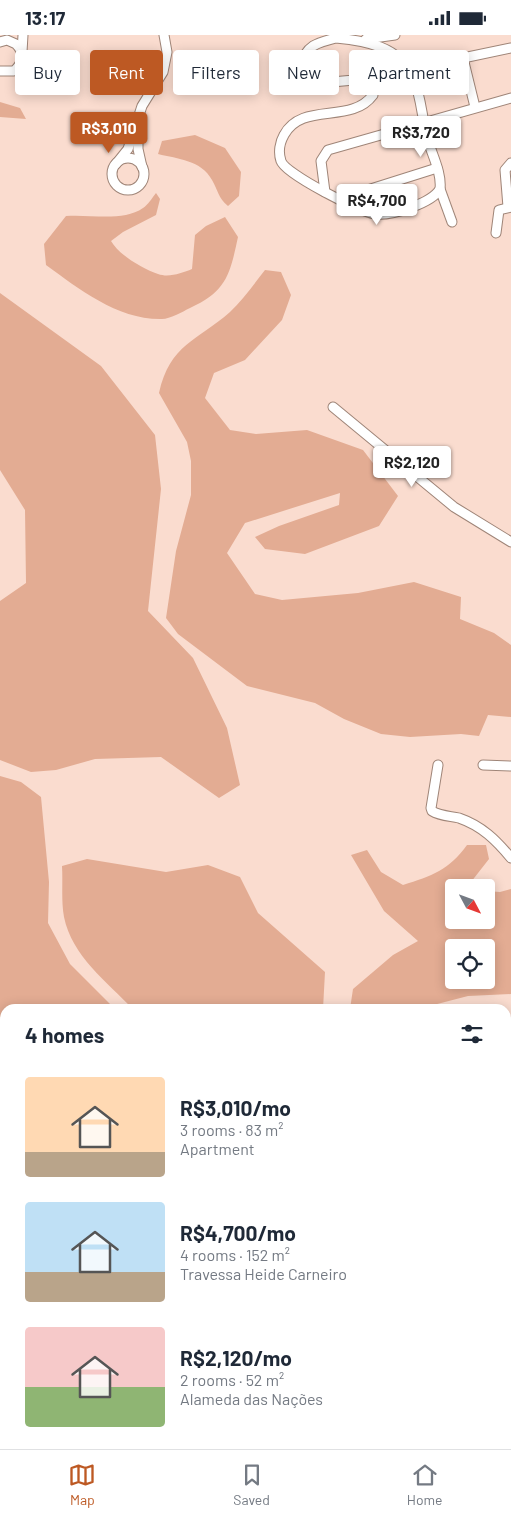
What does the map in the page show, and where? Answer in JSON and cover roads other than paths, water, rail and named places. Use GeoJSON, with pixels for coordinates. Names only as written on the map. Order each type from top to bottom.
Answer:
{"type":"FeatureCollection","features":[{"type":"Feature","properties":{"kind":"street"},"geometry":{"type":"LineString","coordinates":[[0,41],[6,35]]}},
{"type":"Feature","properties":{"kind":"street"},"geometry":{"type":"LineString","coordinates":[[22,50],[23,35]]}},
{"type":"Feature","properties":{"kind":"street"},"geometry":{"type":"LineString","coordinates":[[138,120],[137,140],[144,177],[139,185],[125,189],[114,180],[113,174],[116,164],[127,152],[142,106],[163,72],[167,51],[164,35]]}},
{"type":"Feature","properties":{"kind":"street"},"geometry":{"type":"LineString","coordinates":[[395,35],[358,40],[336,38],[311,47],[302,61],[301,71],[305,79],[310,83],[365,79],[371,82],[374,89],[371,99],[363,105],[344,111],[296,119],[281,140],[280,160],[286,170],[363,211],[383,214],[399,212],[432,198],[440,189]]}},
{"type":"Feature","properties":{"kind":"street"},"geometry":{"type":"LineString","coordinates":[[358,40],[388,50]]}},
{"type":"Feature","properties":{"kind":"street"},"geometry":{"type":"LineString","coordinates":[[0,41],[12,41],[20,50]]}},
{"type":"Feature","properties":{"kind":"street"},"geometry":{"type":"LineString","coordinates":[[469,57],[511,49]]}},
{"type":"Feature","properties":{"kind":"street"},"geometry":{"type":"LineString","coordinates":[[0,71],[9,72],[15,69]]}},
{"type":"Feature","properties":{"kind":"street"},"geometry":{"type":"LineString","coordinates":[[469,82],[475,107]]}},
{"type":"Feature","properties":{"kind":"street"},"geometry":{"type":"LineString","coordinates":[[417,95],[423,123],[437,168],[440,189],[452,222]]}},
{"type":"Feature","properties":{"kind":"street"},"geometry":{"type":"LineString","coordinates":[[325,192],[321,161],[328,150],[511,98]]}},
{"type":"Feature","properties":{"kind":"street"},"geometry":{"type":"LineString","coordinates":[[116,164],[125,159],[130,159],[142,167]]}},
{"type":"Feature","properties":{"kind":"street"},"geometry":{"type":"LineString","coordinates":[[496,233],[498,212],[509,207],[508,167]]}},
{"type":"Feature","properties":{"kind":"street"},"geometry":{"type":"LineString","coordinates":[[339,199],[437,168]]}},
{"type":"Feature","properties":{"kind":"street"},"geometry":{"type":"LineString","coordinates":[[333,407],[454,507],[511,542]]}},
{"type":"Feature","properties":{"kind":"street"},"geometry":{"type":"LineString","coordinates":[[438,765],[430,808],[432,811],[482,828],[511,858]]}},
{"type":"Feature","properties":{"kind":"street"},"geometry":{"type":"LineString","coordinates":[[483,765],[511,766]]}}]}
